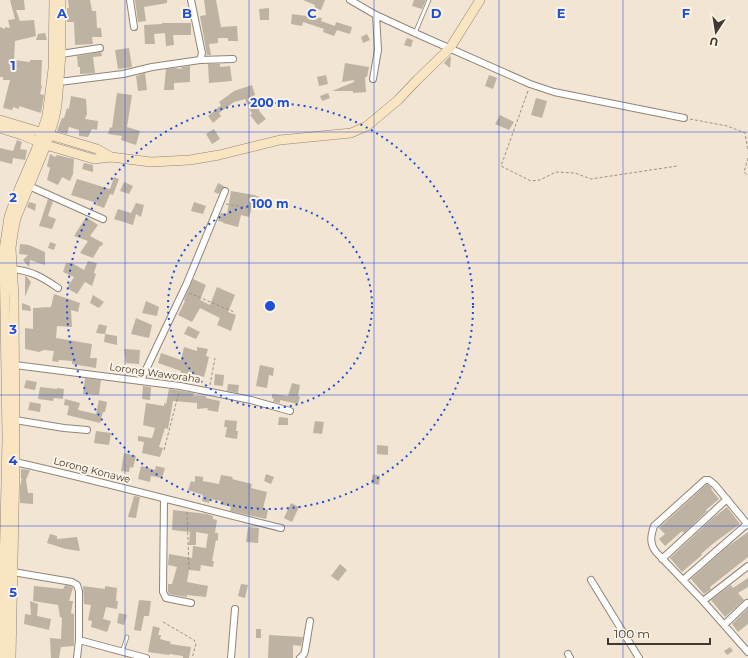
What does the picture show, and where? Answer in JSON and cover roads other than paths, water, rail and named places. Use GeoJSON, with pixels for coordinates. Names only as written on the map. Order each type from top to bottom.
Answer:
{"type":"FeatureCollection","features":[{"type":"Feature","properties":{"kind":"main road"},"geometry":{"type":"LineString","coordinates":[[46,134],[53,69],[54,0]]}},
{"type":"Feature","properties":{"kind":"main road"},"geometry":{"type":"LineString","coordinates":[[2,658],[7,446],[4,250],[9,217],[17,194],[42,143],[57,105],[61,54],[61,0]]}},
{"type":"Feature","properties":{"kind":"main road"},"geometry":{"type":"LineString","coordinates":[[0,128],[94,159],[111,157],[151,162],[185,161],[219,155],[280,140],[351,133],[367,126],[398,100],[450,48],[480,0]]}},
{"type":"Feature","properties":{"kind":"main road"},"geometry":{"type":"LineString","coordinates":[[0,120],[97,149],[111,157]]}},
{"type":"Feature","properties":{"kind":"main road"},"geometry":{"type":"LineString","coordinates":[[11,658],[15,420],[7,401],[15,365],[11,248],[14,226],[29,186],[42,143]]}},
{"type":"Feature","properties":{"kind":"street"},"geometry":{"type":"LineString","coordinates":[[130,0],[134,27]]}},
{"type":"Feature","properties":{"kind":"street"},"geometry":{"type":"LineString","coordinates":[[191,0],[202,53],[200,60]]}},
{"type":"Feature","properties":{"kind":"street"},"geometry":{"type":"LineString","coordinates":[[350,0],[376,15],[530,84],[554,92],[684,118]]}},
{"type":"Feature","properties":{"kind":"street"},"geometry":{"type":"LineString","coordinates":[[374,79],[378,50],[376,15]]}},
{"type":"Feature","properties":{"kind":"street"},"geometry":{"type":"LineString","coordinates":[[61,54],[100,48]]}},
{"type":"Feature","properties":{"kind":"street"},"geometry":{"type":"LineString","coordinates":[[59,82],[123,74],[152,67],[200,60],[233,59]]}},
{"type":"Feature","properties":{"kind":"street"},"geometry":{"type":"LineString","coordinates":[[29,186],[103,219]]}},
{"type":"Feature","properties":{"kind":"street"},"geometry":{"type":"LineString","coordinates":[[141,380],[184,290],[225,191]]}},
{"type":"Feature","properties":{"kind":"street"},"geometry":{"type":"LineString","coordinates":[[12,269],[25,270],[37,274],[58,288]]}},
{"type":"Feature","properties":{"kind":"street","name":"Lorong Waworaha"},"geometry":{"type":"LineString","coordinates":[[15,365],[180,386],[209,391],[290,411]]}},
{"type":"Feature","properties":{"kind":"street"},"geometry":{"type":"LineString","coordinates":[[15,420],[87,430]]}},
{"type":"Feature","properties":{"kind":"street","name":"Lorong Konawe"},"geometry":{"type":"LineString","coordinates":[[15,462],[87,478],[281,528]]}},
{"type":"Feature","properties":{"kind":"street"},"geometry":{"type":"LineString","coordinates":[[683,580],[748,524],[709,480],[703,480],[654,526],[651,536],[651,543],[662,559],[725,624],[748,653],[745,658]]}},
{"type":"Feature","properties":{"kind":"street"},"geometry":{"type":"LineString","coordinates":[[164,499],[163,592],[166,598],[191,603]]}},
{"type":"Feature","properties":{"kind":"street"},"geometry":{"type":"LineString","coordinates":[[662,559],[727,499]]}},
{"type":"Feature","properties":{"kind":"street"},"geometry":{"type":"LineString","coordinates":[[703,601],[748,566]]}},
{"type":"Feature","properties":{"kind":"street"},"geometry":{"type":"LineString","coordinates":[[13,572],[72,582],[77,585],[80,591],[77,658]]}},
{"type":"Feature","properties":{"kind":"street"},"geometry":{"type":"LineString","coordinates":[[591,580],[639,658]]}},
{"type":"Feature","properties":{"kind":"street"},"geometry":{"type":"LineString","coordinates":[[725,624],[747,603]]}},
{"type":"Feature","properties":{"kind":"street"},"geometry":{"type":"LineString","coordinates":[[231,658],[235,608]]}},
{"type":"Feature","properties":{"kind":"street"},"geometry":{"type":"LineString","coordinates":[[300,658],[305,651],[310,621]]}},
{"type":"Feature","properties":{"kind":"street"},"geometry":{"type":"LineString","coordinates":[[79,640],[146,658]]}},
{"type":"Feature","properties":{"kind":"lane"},"geometry":{"type":"LineString","coordinates":[[415,33],[429,0]]}},
{"type":"Feature","properties":{"kind":"lane"},"geometry":{"type":"LineString","coordinates":[[122,652],[127,637]]}}]}
